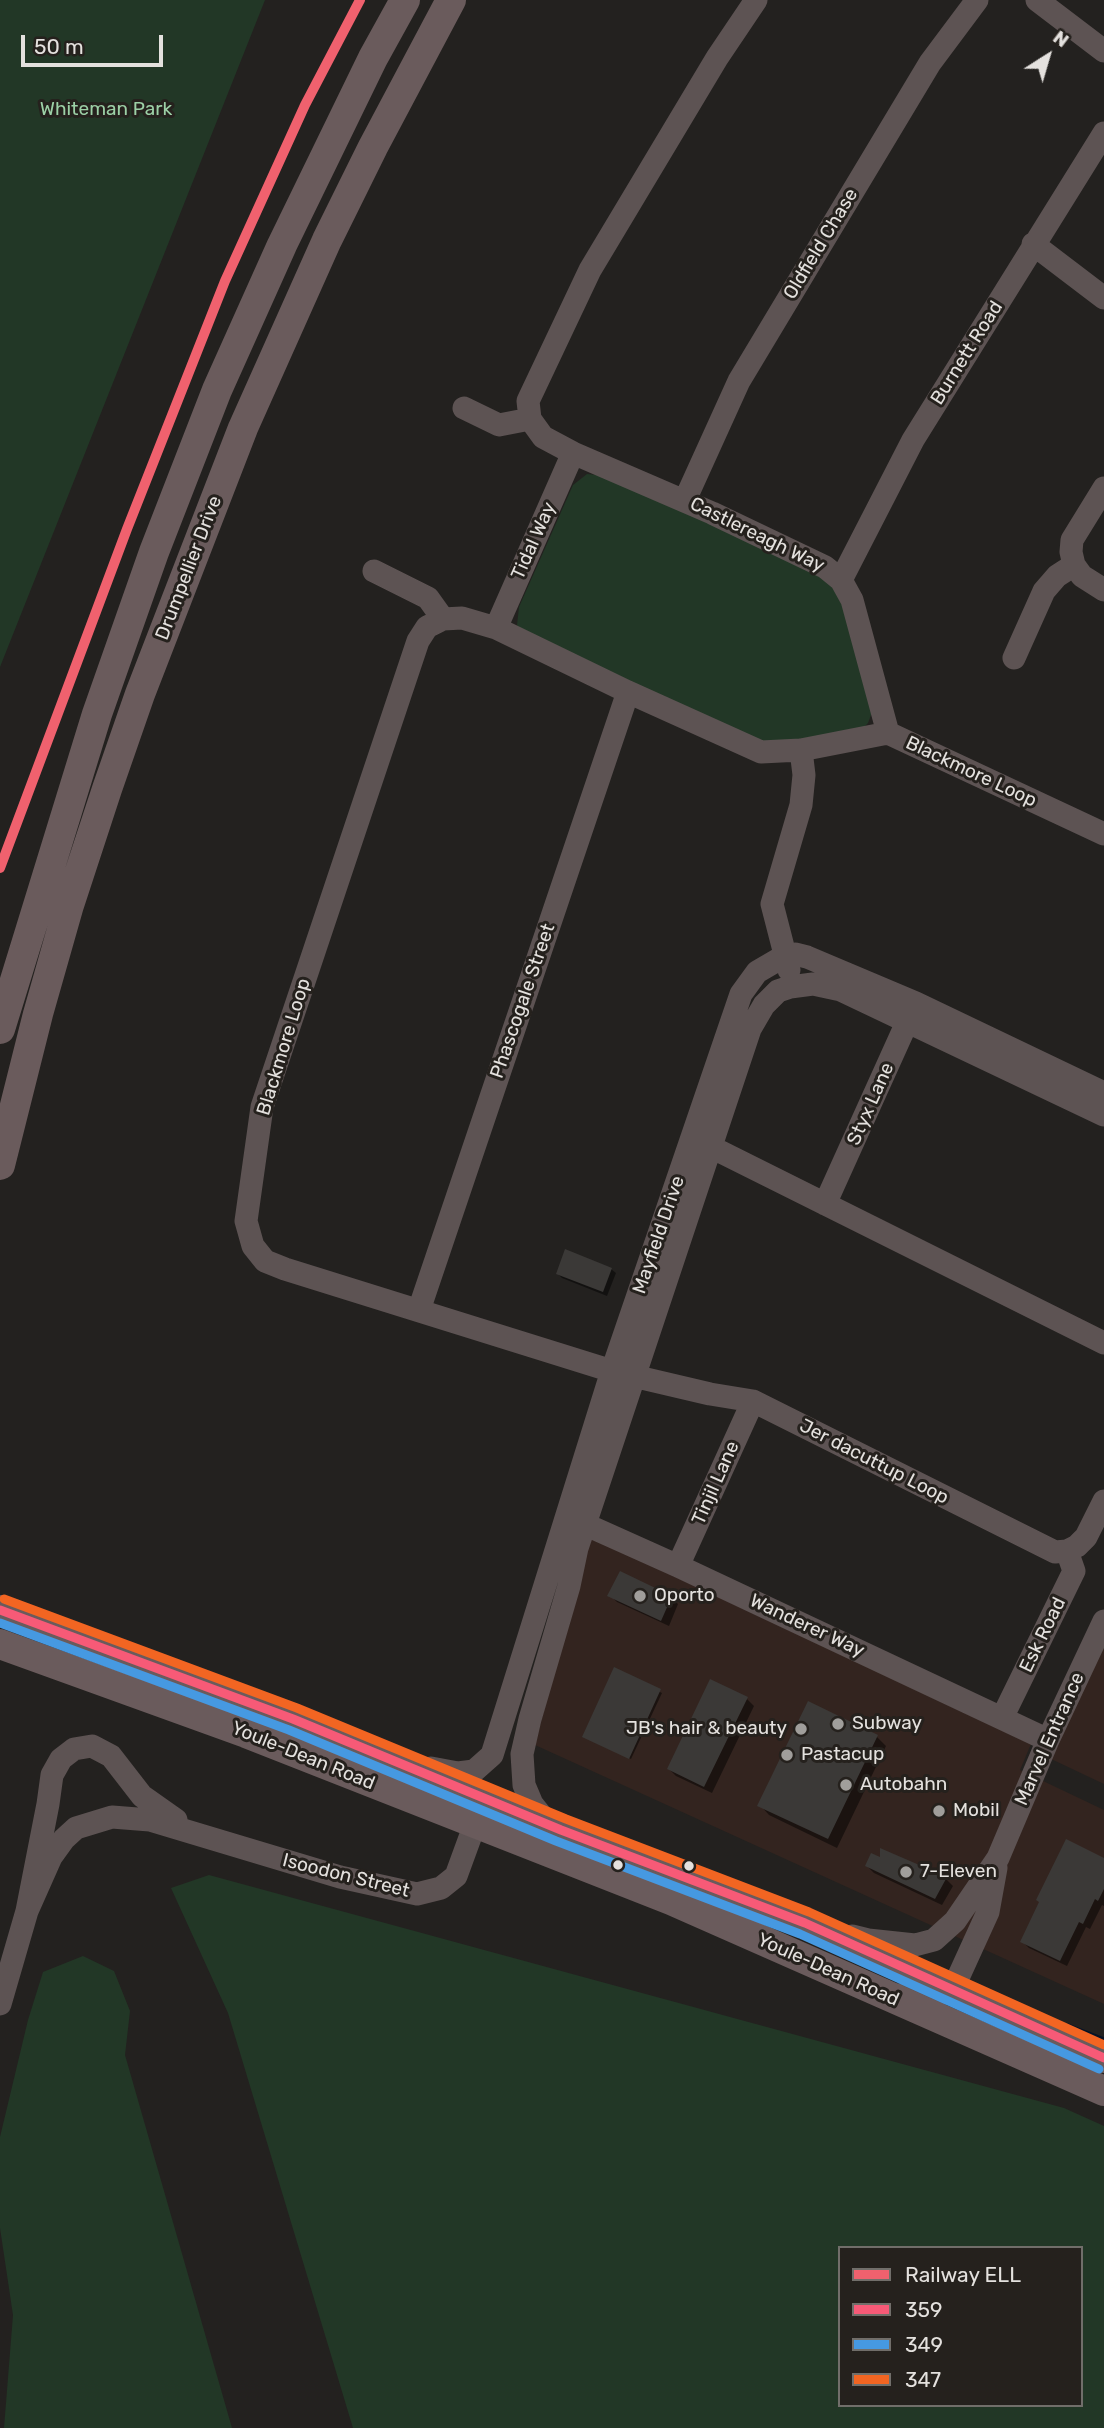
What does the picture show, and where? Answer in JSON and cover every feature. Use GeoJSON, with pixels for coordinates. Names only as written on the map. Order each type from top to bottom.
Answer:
{"type":"FeatureCollection","features":[{"type":"Feature","properties":{"kind":"main road","name":"Drumpellier Drive"},"geometry":{"type":"LineString","coordinates":[[0,1029],[97,714],[217,390],[288,232],[373,58],[405,0]]}},
{"type":"Feature","properties":{"kind":"main road","name":"Drumpellier Drive"},"geometry":{"type":"LineString","coordinates":[[0,1165],[55,953],[107,789],[140,694],[233,453],[327,240],[373,146],[451,0]]}},
{"type":"Feature","properties":{"kind":"main road","name":"Youle-Dean Road"},"geometry":{"type":"LineString","coordinates":[[0,1609],[382,1755],[548,1824],[805,1923],[936,1989],[1104,2058]]}},
{"type":"Feature","properties":{"kind":"main road","name":"Youle-Dean Road"},"geometry":{"type":"LineString","coordinates":[[0,1644],[246,1733],[671,1900],[1104,2091]]}},
{"type":"Feature","properties":{"kind":"street"},"geometry":{"type":"LineString","coordinates":[[464,408],[499,425],[530,419],[528,401],[590,270],[717,58],[757,0]]}},
{"type":"Feature","properties":{"kind":"street","name":"Oldfield Chase"},"geometry":{"type":"LineString","coordinates":[[685,500],[739,381],[930,63],[977,0]]}},
{"type":"Feature","properties":{"kind":"street"},"geometry":{"type":"LineString","coordinates":[[1037,0],[1104,51]]}},
{"type":"Feature","properties":{"kind":"street","name":"Burnett Road"},"geometry":{"type":"LineString","coordinates":[[841,580],[913,440],[1104,133]]}},
{"type":"Feature","properties":{"kind":"street"},"geometry":{"type":"LineString","coordinates":[[1033,244],[1104,298]]}},
{"type":"Feature","properties":{"kind":"street","name":"Castlereagh Way"},"geometry":{"type":"LineString","coordinates":[[530,419],[543,437],[573,453],[685,500],[825,567],[841,580],[852,600],[888,733]]}},
{"type":"Feature","properties":{"kind":"street","name":"Tidal Way"},"geometry":{"type":"LineString","coordinates":[[496,628],[573,453]]}},
{"type":"Feature","properties":{"kind":"street"},"geometry":{"type":"LineString","coordinates":[[1104,488],[1072,540],[1071,552],[1074,565],[1082,576],[1104,590]]}},
{"type":"Feature","properties":{"kind":"street"},"geometry":{"type":"LineString","coordinates":[[1014,658],[1044,591],[1057,576],[1074,565]]}},
{"type":"Feature","properties":{"kind":"street"},"geometry":{"type":"LineString","coordinates":[[374,571],[428,598],[443,619]]}},
{"type":"Feature","properties":{"kind":"street","name":"Blackmore Loop"},"geometry":{"type":"LineString","coordinates":[[623,1373],[265,1261],[253,1245],[246,1222],[262,1107],[418,641],[427,627],[443,619],[462,618],[496,628],[761,752],[801,750],[888,733],[1104,834]]}},
{"type":"Feature","properties":{"kind":"street","name":"Phascogale Street"},"geometry":{"type":"LineString","coordinates":[[419,1310],[628,692]]}},
{"type":"Feature","properties":{"kind":"street"},"geometry":{"type":"LineString","coordinates":[[801,750],[804,775],[801,805],[772,904],[794,986],[813,984],[841,990],[912,1012],[1104,1093]]}},
{"type":"Feature","properties":{"kind":"street"},"geometry":{"type":"LineString","coordinates":[[785,957],[794,954],[831,965],[912,1012],[1104,1115]]}},
{"type":"Feature","properties":{"kind":"street","name":"Mayfield Drive"},"geometry":{"type":"LineString","coordinates":[[382,1755],[436,1770],[458,1773],[474,1771],[492,1755],[575,1520],[702,1143],[745,986],[764,966],[785,957]]}},
{"type":"Feature","properties":{"kind":"street","name":"Mayfield Drive"},"geometry":{"type":"LineString","coordinates":[[702,1143],[750,1029],[764,1005],[778,991],[794,986]]}},
{"type":"Feature","properties":{"kind":"street","name":"Styx Lane"},"geometry":{"type":"LineString","coordinates":[[825,1204],[912,1012]]}},
{"type":"Feature","properties":{"kind":"street"},"geometry":{"type":"LineString","coordinates":[[702,1143],[1104,1343]]}},
{"type":"Feature","properties":{"kind":"street","name":"Jer dacuttup Loop"},"geometry":{"type":"LineString","coordinates":[[623,1373],[710,1394],[753,1401],[1037,1544],[1055,1552],[1067,1551]]}},
{"type":"Feature","properties":{"kind":"street","name":"Tinjil Lane"},"geometry":{"type":"LineString","coordinates":[[678,1566],[753,1401]]}},
{"type":"Feature","properties":{"kind":"street"},"geometry":{"type":"LineString","coordinates":[[1067,1551],[1086,1537],[1104,1501]]}},
{"type":"Feature","properties":{"kind":"street","name":"Mayfield Drive"},"geometry":{"type":"LineString","coordinates":[[548,1824],[532,1804],[524,1785],[522,1754],[575,1520]]}},
{"type":"Feature","properties":{"kind":"street","name":"Wanderer Way"},"geometry":{"type":"LineString","coordinates":[[575,1520],[1048,1740]]}},
{"type":"Feature","properties":{"kind":"street","name":"Esk Road"},"geometry":{"type":"LineString","coordinates":[[1002,1718],[1074,1571],[1067,1551]]}},
{"type":"Feature","properties":{"kind":"street","name":"Marvel Entrance"},"geometry":{"type":"LineString","coordinates":[[805,1923],[868,1940],[915,1945],[934,1940],[954,1921],[998,1858],[1048,1740],[1104,1620]]}},
{"type":"Feature","properties":{"kind":"street","name":"Isoodon Street"},"geometry":{"type":"LineString","coordinates":[[0,2004],[27,1911],[52,1775],[61,1759],[74,1749],[93,1746],[111,1756],[142,1796],[160,1811],[220,1842]]}},
{"type":"Feature","properties":{"kind":"street"},"geometry":{"type":"LineString","coordinates":[[439,1780],[468,1804],[475,1825]]}},
{"type":"Feature","properties":{"kind":"street","name":"Isoodon Street"},"geometry":{"type":"LineString","coordinates":[[27,1911],[51,1857],[64,1839],[75,1828],[112,1817],[167,1825],[340,1877],[417,1895],[441,1888],[456,1876],[475,1825]]}},
{"type":"Feature","properties":{"kind":"street","name":"Marvel Entrance"},"geometry":{"type":"LineString","coordinates":[[936,1989],[988,1912],[998,1858]]}},
{"type":"Feature","properties":{"kind":"street","name":"Marvel Entrance"},"geometry":{"type":"LineString","coordinates":[[936,1989],[954,1921]]}},
{"type":"Feature","properties":{"kind":"street"},"geometry":{"type":"LineString","coordinates":[[876,1991],[906,1996],[936,1989],[940,2010],[969,2032]]}},
{"type":"Feature","properties":{"kind":"shaded area"},"geometry":{"type":"Polygon","coordinates":[[[589,1536],[1031,1744],[1020,1770],[1104,1810],[1104,2004],[535,1745],[589,1536]]]}},
{"type":"Feature","properties":{"kind":"shaded area"},"geometry":{"type":"Polygon","coordinates":[[[1104,1620],[1104,1784],[1049,1758],[1104,1620]]]}},
{"type":"Feature","properties":{"kind":"green space","name":"Whiteman Park"},"geometry":{"type":"Polygon","coordinates":[[[0,0],[265,0],[0,667],[0,0]]]}},
{"type":"Feature","properties":{"kind":"green space"},"geometry":{"type":"Polygon","coordinates":[[[587,474],[607,476],[832,578],[853,613],[874,707],[868,723],[857,734],[777,749],[526,638],[517,625],[519,607],[573,485],[587,474]]]}},
{"type":"Feature","properties":{"kind":"green space"},"geometry":{"type":"Polygon","coordinates":[[[209,1875],[1064,2108],[1104,2126],[1104,2428],[353,2428],[228,2013],[171,1888],[209,1875]]]}},
{"type":"Feature","properties":{"kind":"green space"},"geometry":{"type":"Polygon","coordinates":[[[83,1956],[114,1971],[130,2011],[125,2055],[232,2428],[4,2428],[13,2315],[0,2228],[0,2137],[28,2020],[43,1972],[83,1956]]]}},
{"type":"Feature","properties":{"kind":"building"},"geometry":{"type":"Polygon","coordinates":[[[565,1249],[612,1268],[603,1292],[556,1274],[565,1249]]]}},
{"type":"Feature","properties":{"kind":"building","name":"Oporto"},"geometry":{"type":"Polygon","coordinates":[[[620,1571],[672,1596],[661,1621],[607,1596],[620,1571]]]}},
{"type":"Feature","properties":{"kind":"building"},"geometry":{"type":"Polygon","coordinates":[[[614,1667],[661,1689],[629,1759],[582,1737],[614,1667]]]}},
{"type":"Feature","properties":{"kind":"building"},"geometry":{"type":"Polygon","coordinates":[[[710,1679],[748,1697],[704,1787],[667,1769],[710,1679]]]}},
{"type":"Feature","properties":{"kind":"building"},"geometry":{"type":"Polygon","coordinates":[[[808,1701],[878,1735],[828,1839],[757,1806],[808,1701]]]}},
{"type":"Feature","properties":{"kind":"building"},"geometry":{"type":"Polygon","coordinates":[[[1066,1839],[1104,1858],[1104,1889],[1098,1901],[1095,1899],[1083,1924],[1079,1922],[1060,1961],[1020,1942],[1039,1902],[1036,1900],[1066,1839]]]}},
{"type":"Feature","properties":{"kind":"building","name":"7-Eleven"},"geometry":{"type":"Polygon","coordinates":[[[880,1848],[947,1877],[935,1899],[865,1866],[871,1853],[880,1857],[880,1848]]]}},
{"type":"Feature","properties":{"kind":"waterway"},"geometry":{"type":"LineString","coordinates":[[1068,2026],[1104,2040]]}},
{"type":"Feature","properties":{"kind":"rail line","name":"ELL"},"geometry":{"type":"LineString","coordinates":[[0,868],[127,529],[225,281],[305,105],[360,0]]}},
{"type":"Feature","properties":{"kind":"transit line","name":"347"},"geometry":{"type":"LineString","coordinates":[[4,1599],[297,1708],[566,1819],[809,1912],[1104,2045]]}},
{"type":"Feature","properties":{"kind":"transit line","name":"359"},"geometry":{"type":"LineString","coordinates":[[0,1610],[293,1719],[561,1830],[805,1923],[1104,2058]]}},
{"type":"Feature","properties":{"kind":"transit line","name":"349"},"geometry":{"type":"LineString","coordinates":[[0,1623],[289,1730],[556,1841],[800,1934],[1099,2069]]}},
{"type":"Feature","properties":{"kind":"place","name":"Oporto"},"geometry":{"type":"Point","coordinates":[640,1596]}},
{"type":"Feature","properties":{"kind":"place","name":"Subway"},"geometry":{"type":"Point","coordinates":[838,1724]}},
{"type":"Feature","properties":{"kind":"place","name":"JB's hair & beauty"},"geometry":{"type":"Point","coordinates":[801,1729]}},
{"type":"Feature","properties":{"kind":"place","name":"Pastacup"},"geometry":{"type":"Point","coordinates":[787,1755]}},
{"type":"Feature","properties":{"kind":"place","name":"Autobahn"},"geometry":{"type":"Point","coordinates":[846,1785]}},
{"type":"Feature","properties":{"kind":"place","name":"Mobil"},"geometry":{"type":"Point","coordinates":[939,1811]}},
{"type":"Feature","properties":{"kind":"place","name":"7-Eleven"},"geometry":{"type":"Point","coordinates":[906,1872]}}]}
